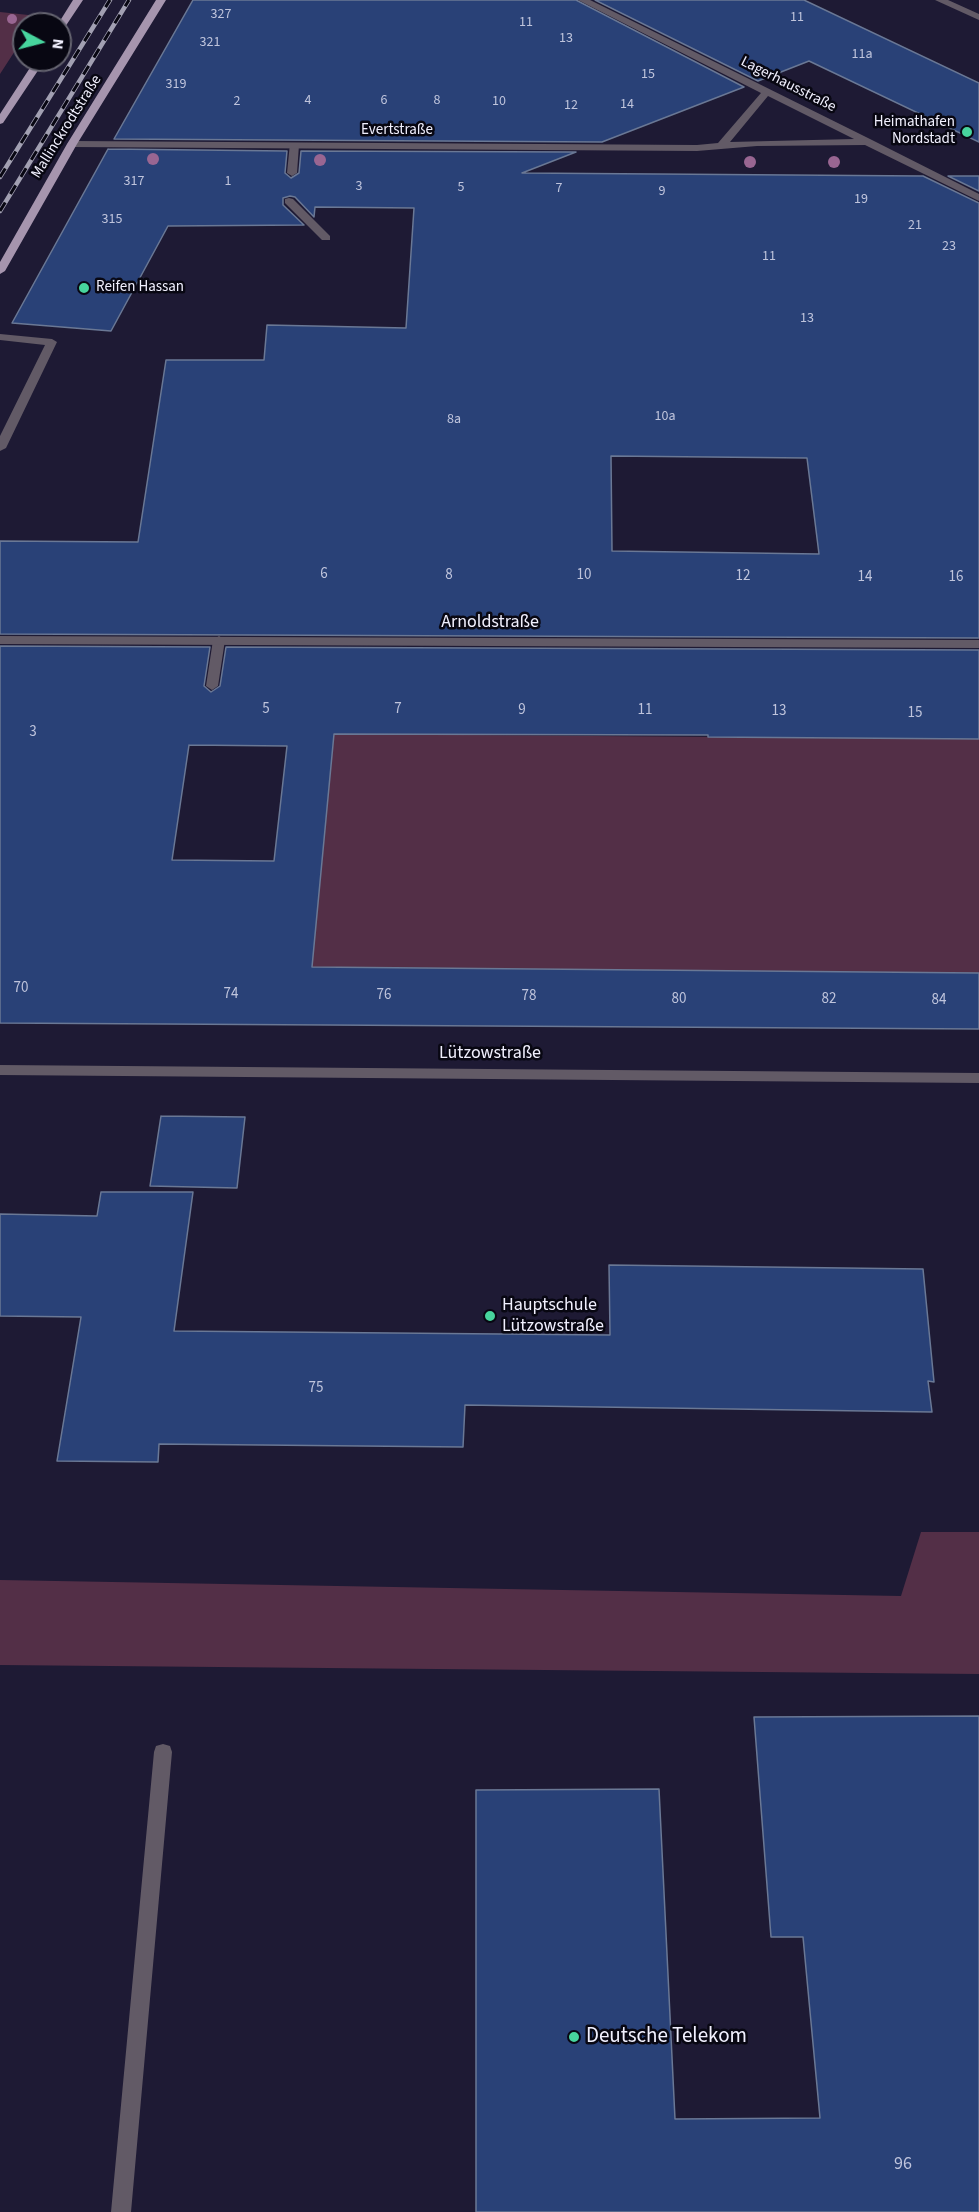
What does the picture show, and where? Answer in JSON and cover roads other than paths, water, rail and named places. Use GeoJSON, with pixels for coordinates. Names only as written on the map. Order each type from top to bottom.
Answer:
{"type":"FeatureCollection","features":[{"type":"Feature","properties":{"kind":"main road","name":"Mallinckrodtstraße"},"geometry":{"type":"LineString","coordinates":[[0,271],[72,144],[161,0]]}},
{"type":"Feature","properties":{"kind":"main road"},"geometry":{"type":"LineString","coordinates":[[0,121],[32,72]]}},
{"type":"Feature","properties":{"kind":"street","name":"Lagerhausstraße"},"geometry":{"type":"LineString","coordinates":[[583,0],[979,198]]}},
{"type":"Feature","properties":{"kind":"street"},"geometry":{"type":"LineString","coordinates":[[940,0],[979,17]]}},
{"type":"Feature","properties":{"kind":"street"},"geometry":{"type":"LineString","coordinates":[[722,145],[768,92]]}},
{"type":"Feature","properties":{"kind":"street","name":"Evertstraße"},"geometry":{"type":"LineString","coordinates":[[72,144],[697,148],[757,143],[868,142]]}},
{"type":"Feature","properties":{"kind":"street"},"geometry":{"type":"LineString","coordinates":[[292,173],[294,146]]}},
{"type":"Feature","properties":{"kind":"street"},"geometry":{"type":"LineString","coordinates":[[289,201],[326,238]]}},
{"type":"Feature","properties":{"kind":"street"},"geometry":{"type":"LineString","coordinates":[[0,337],[52,342],[0,448]]}},
{"type":"Feature","properties":{"kind":"street","name":"Arnoldstraße"},"geometry":{"type":"LineString","coordinates":[[0,640],[979,644]]}},
{"type":"Feature","properties":{"kind":"street"},"geometry":{"type":"LineString","coordinates":[[212,686],[219,640]]}},
{"type":"Feature","properties":{"kind":"street","name":"Lützowstraße"},"geometry":{"type":"LineString","coordinates":[[0,1070],[979,1078]]}},
{"type":"Feature","properties":{"kind":"street"},"geometry":{"type":"LineString","coordinates":[[121,2212],[163,1752]]}},
{"type":"Feature","properties":{"kind":"railway"},"geometry":{"type":"LineString","coordinates":[[0,177],[110,0]]}},
{"type":"Feature","properties":{"kind":"railway"},"geometry":{"type":"LineString","coordinates":[[0,211],[129,0]]}},
{"type":"Feature","properties":{"kind":"place","name":"Heimathafen Nordstadt"},"geometry":{"type":"Point","coordinates":[967,132]}},
{"type":"Feature","properties":{"kind":"place","name":"Reifen Hassan"},"geometry":{"type":"Point","coordinates":[84,288]}},
{"type":"Feature","properties":{"kind":"place","name":"Hauptschule Lützowstraße"},"geometry":{"type":"Point","coordinates":[490,1316]}},
{"type":"Feature","properties":{"kind":"place","name":"Deutsche Telekom"},"geometry":{"type":"Point","coordinates":[574,2037]}}]}
